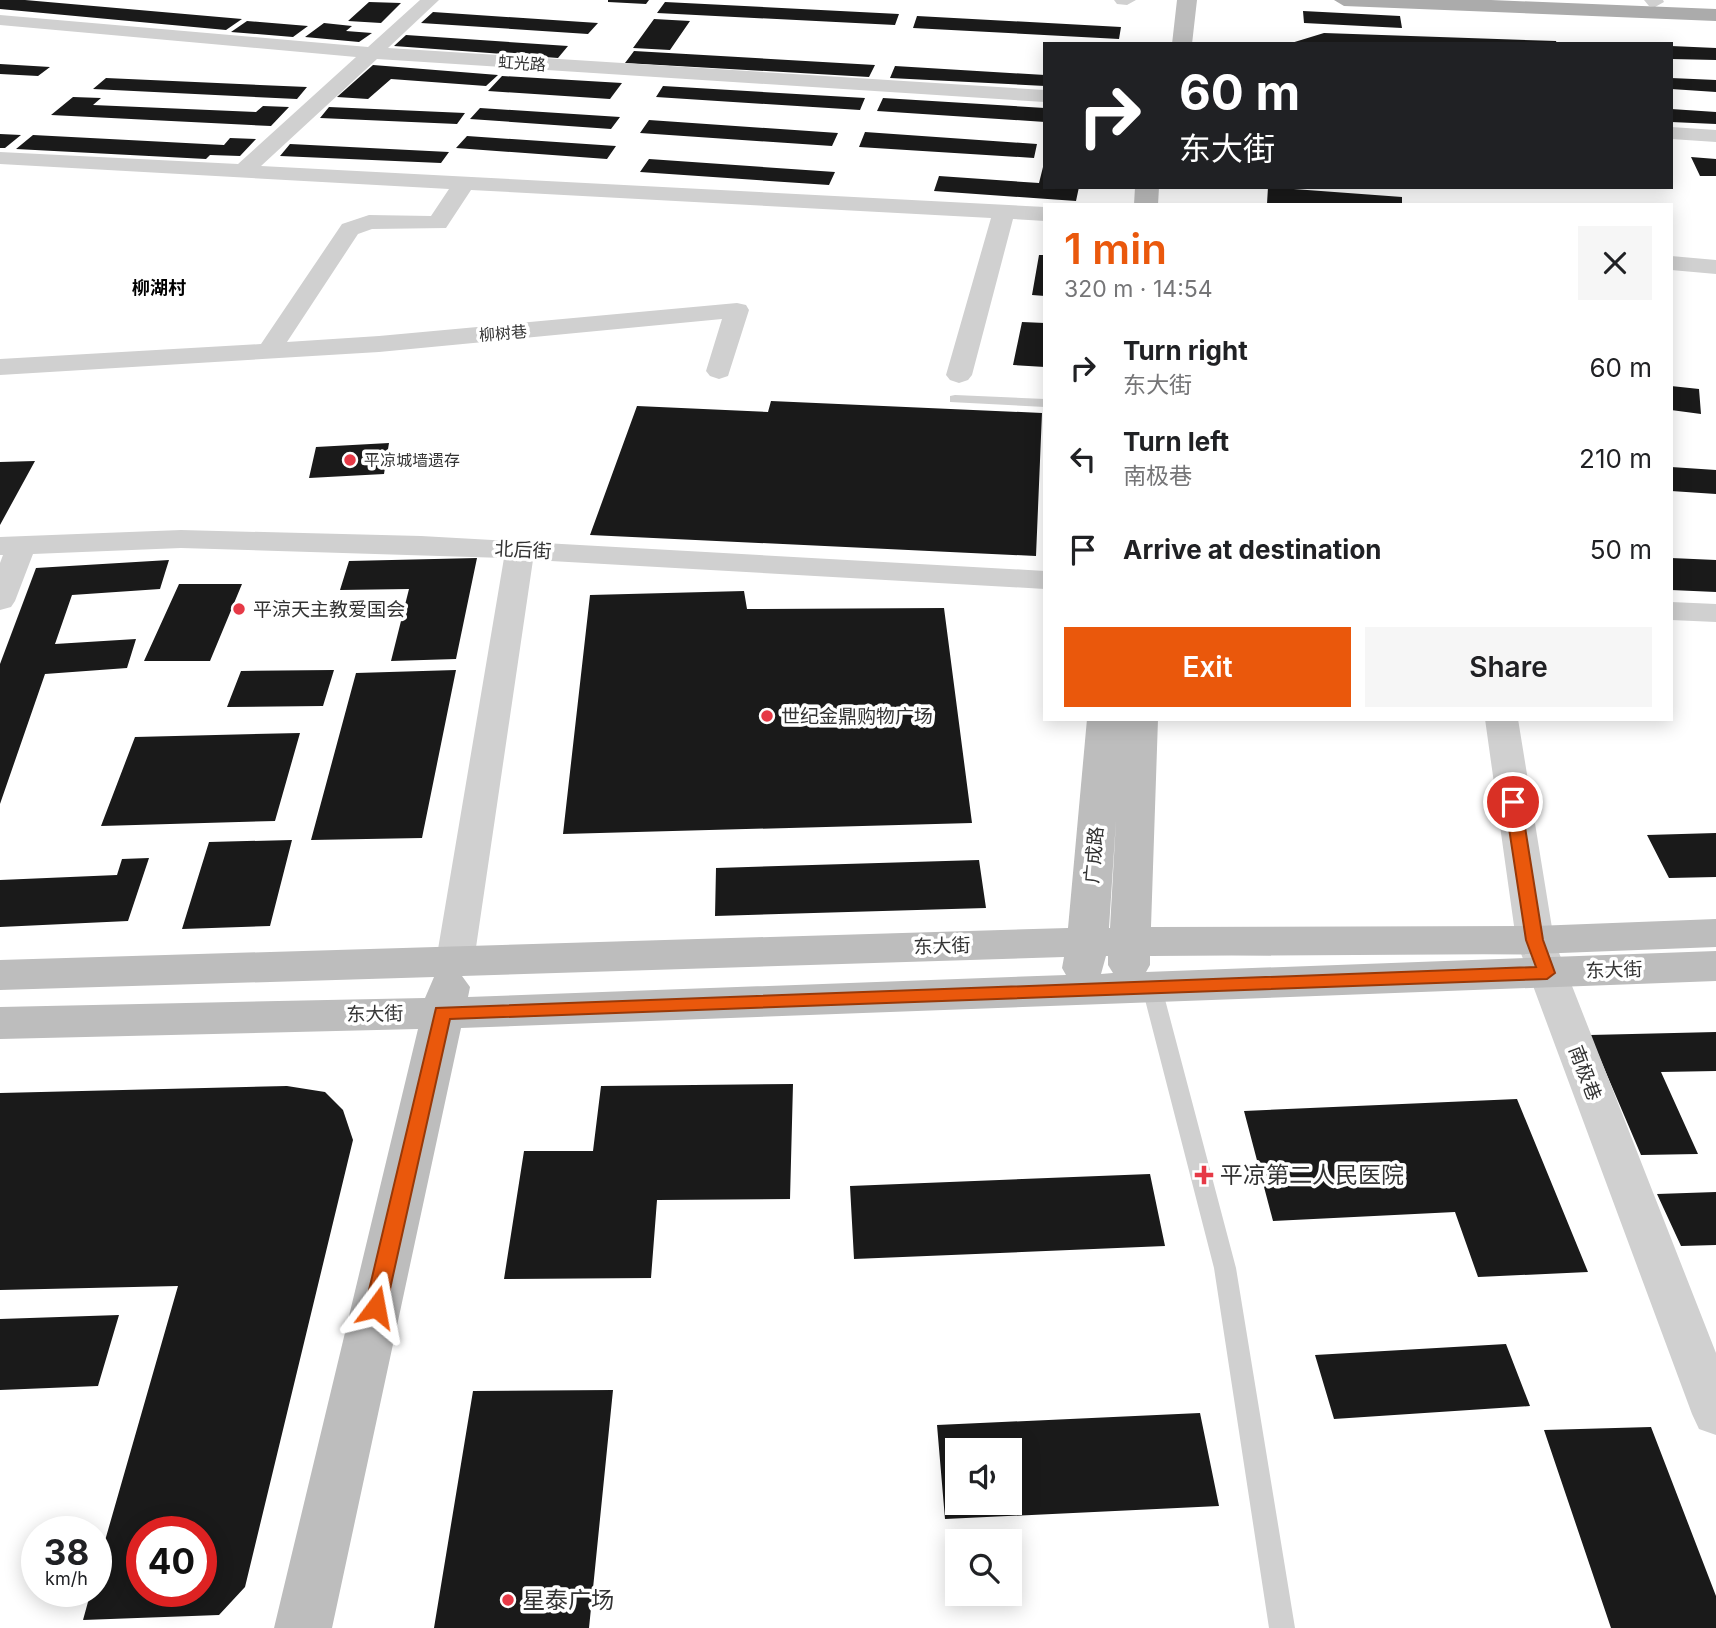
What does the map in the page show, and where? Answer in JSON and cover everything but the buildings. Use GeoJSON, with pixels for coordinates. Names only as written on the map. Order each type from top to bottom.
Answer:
{"type":"FeatureCollection","features":[{"type":"Feature","properties":{"kind":"main road"},"geometry":{"type":"LineString","coordinates":[[1181,42],[1187,0]]}},
{"type":"Feature","properties":{"kind":"main road"},"geometry":{"type":"LineString","coordinates":[[1344,0],[1716,15]]}},
{"type":"Feature","properties":{"kind":"main road"},"geometry":{"type":"LineString","coordinates":[[1598,0],[1716,5]]}},
{"type":"Feature","properties":{"kind":"main road","name":"广成路"},"geometry":{"type":"LineString","coordinates":[[1078,991],[1087,942],[1105,721]]}},
{"type":"Feature","properties":{"kind":"main road","name":"广成路"},"geometry":{"type":"LineString","coordinates":[[1140,721],[1128,942],[1141,989]]}},
{"type":"Feature","properties":{"kind":"main road","name":"东大街"},"geometry":{"type":"LineString","coordinates":[[0,1023],[443,1013],[1141,989],[1541,956],[1716,933]]}},
{"type":"Feature","properties":{"kind":"main road","name":"东大街"},"geometry":{"type":"LineString","coordinates":[[0,975],[1087,942],[1541,956],[1716,966]]}},
{"type":"Feature","properties":{"kind":"main road"},"geometry":{"type":"LineString","coordinates":[[303,1628],[454,961]]}},
{"type":"Feature","properties":{"kind":"street"},"geometry":{"type":"LineString","coordinates":[[243,171],[430,0]]}},
{"type":"Feature","properties":{"kind":"street","name":"虹光路"},"geometry":{"type":"LineString","coordinates":[[0,20],[372,53],[1043,96]]}},
{"type":"Feature","properties":{"kind":"street"},"geometry":{"type":"LineString","coordinates":[[1673,133],[1716,136]]}},
{"type":"Feature","properties":{"kind":"street"},"geometry":{"type":"LineString","coordinates":[[0,158],[1043,214]]}},
{"type":"Feature","properties":{"kind":"street"},"geometry":{"type":"LineString","coordinates":[[269,351],[351,229],[369,222],[439,223],[464,183]]}},
{"type":"Feature","properties":{"kind":"street"},"geometry":{"type":"LineString","coordinates":[[959,374],[1004,212]]}},
{"type":"Feature","properties":{"kind":"street"},"geometry":{"type":"LineString","coordinates":[[1673,263],[1716,267]]}},
{"type":"Feature","properties":{"kind":"street","name":"柳树巷"},"geometry":{"type":"LineString","coordinates":[[0,367],[379,344],[737,310],[719,371]]}},
{"type":"Feature","properties":{"kind":"street","name":"北后街"},"geometry":{"type":"LineString","coordinates":[[11,546],[181,540],[421,545],[1043,580]]}},
{"type":"Feature","properties":{"kind":"street"},"geometry":{"type":"LineString","coordinates":[[0,601],[11,546]]}},
{"type":"Feature","properties":{"kind":"street"},"geometry":{"type":"LineString","coordinates":[[454,961],[520,550]]}},
{"type":"Feature","properties":{"kind":"street"},"geometry":{"type":"LineString","coordinates":[[1673,611],[1716,613]]}},
{"type":"Feature","properties":{"kind":"street","name":"南极巷"},"geometry":{"type":"LineString","coordinates":[[1501,721],[1541,956],[1716,1414]]}},
{"type":"Feature","properties":{"kind":"lane"},"geometry":{"type":"LineString","coordinates":[[955,399],[1043,403]]}},
{"type":"Feature","properties":{"kind":"lane"},"geometry":{"type":"LineString","coordinates":[[1141,989],[1225,1268],[1282,1628]]}},
{"type":"Feature","properties":{"kind":"place","name":"平凉城墙遗存"},"geometry":{"type":"Point","coordinates":[350,460]}},
{"type":"Feature","properties":{"kind":"place","name":"平涼天主教爱国会"},"geometry":{"type":"Point","coordinates":[239,609]}},
{"type":"Feature","properties":{"kind":"place","name":"世纪金鼎购物广场"},"geometry":{"type":"Point","coordinates":[767,716]}},
{"type":"Feature","properties":{"kind":"place","name":"平凉第二人民医院"},"geometry":{"type":"Point","coordinates":[1204,1175]}},
{"type":"Feature","properties":{"kind":"place","name":"星泰广场"},"geometry":{"type":"Point","coordinates":[508,1600]}},
{"type":"Feature","properties":{"kind":"district","name":"柳湖村"},"geometry":{"type":"Point","coordinates":[159,287]}},
{"type":"Feature","properties":{"kind":"route"},"geometry":{"type":"LineString","coordinates":[[376,1307],[443,1013],[1547,973],[1535,940],[1513,802]]}}]}
